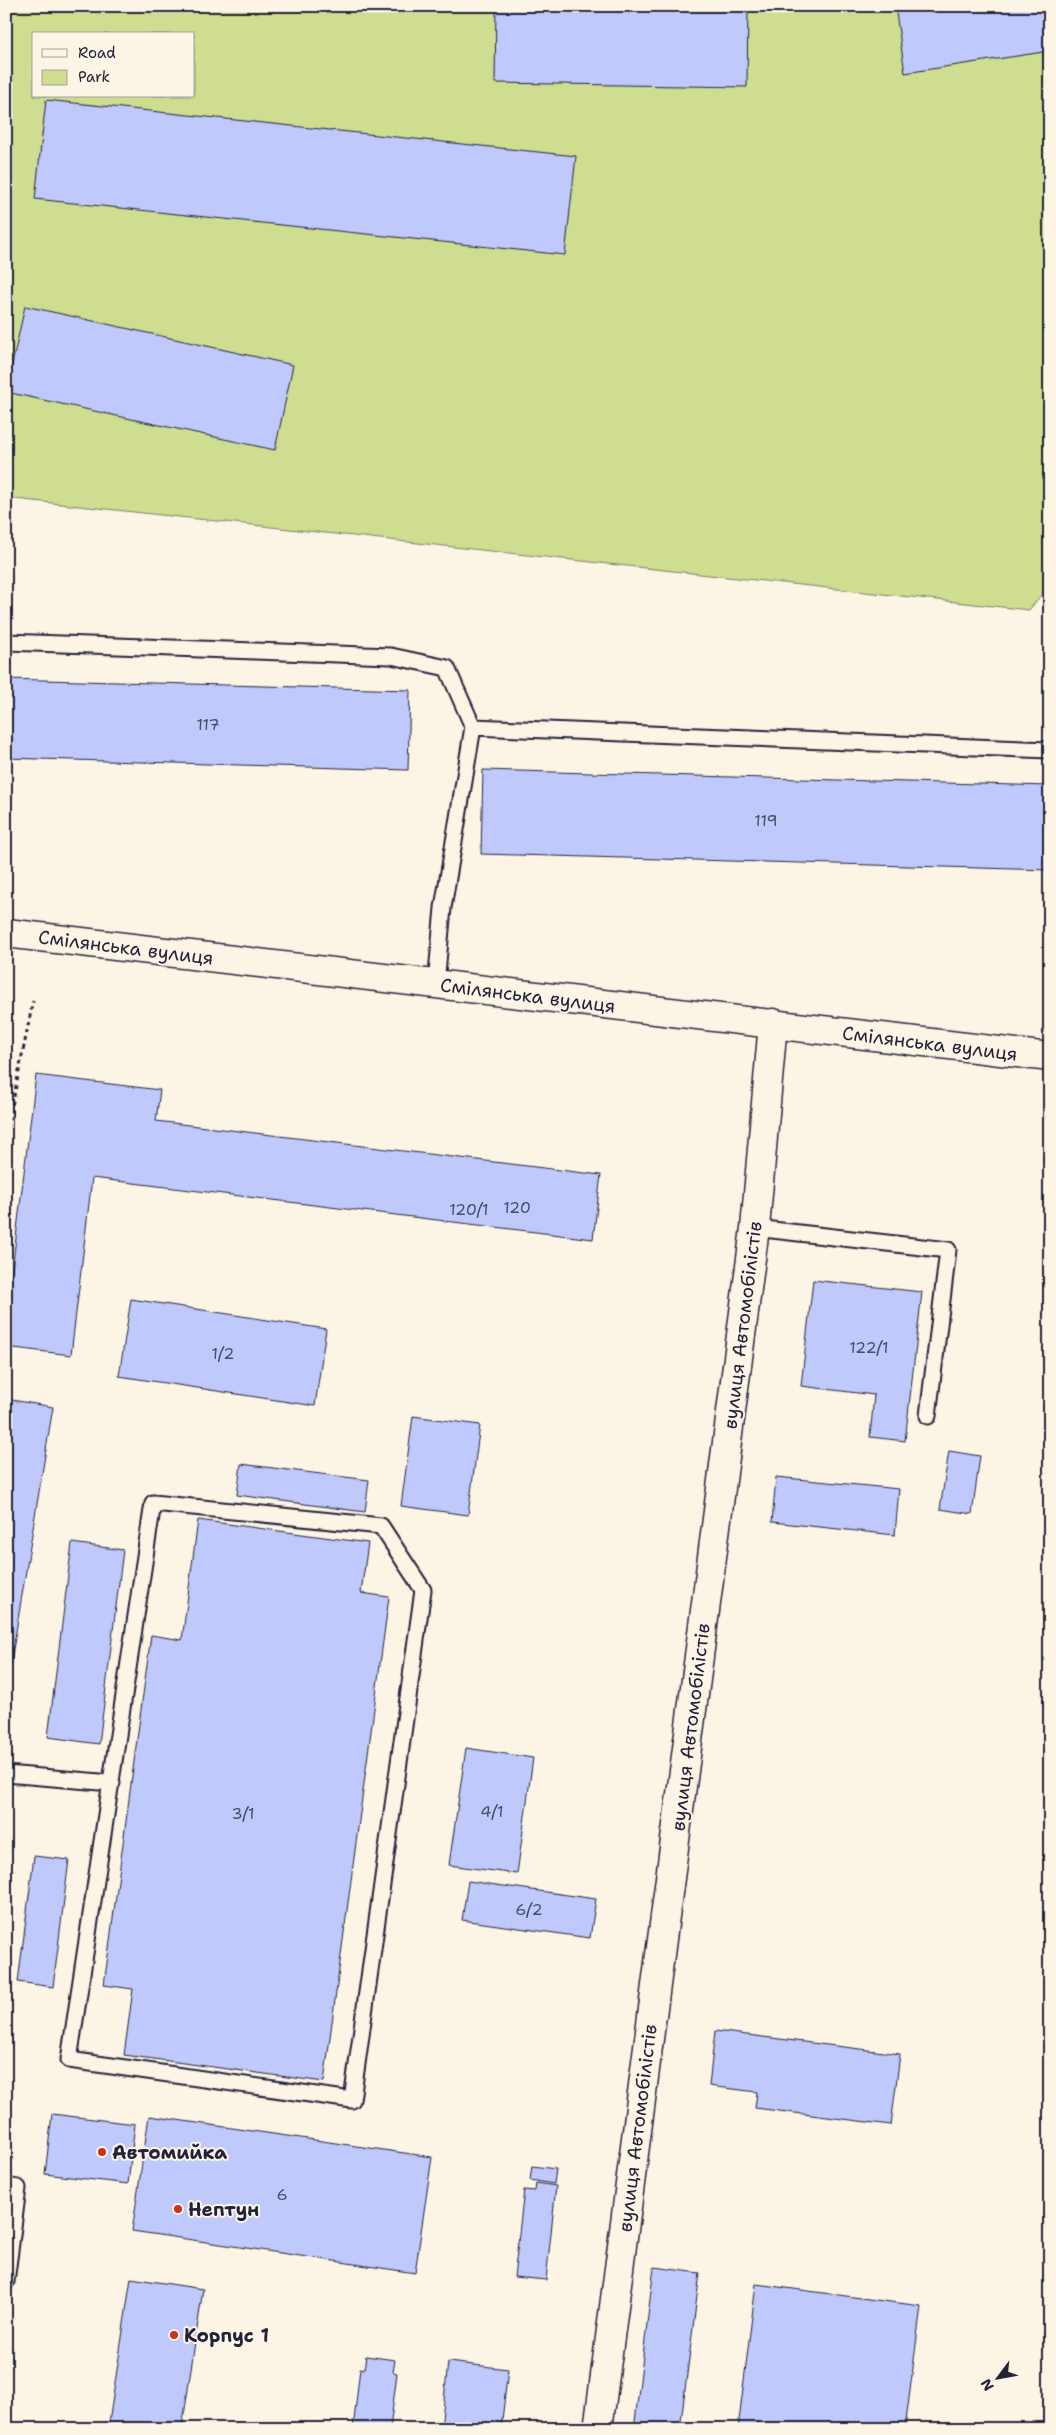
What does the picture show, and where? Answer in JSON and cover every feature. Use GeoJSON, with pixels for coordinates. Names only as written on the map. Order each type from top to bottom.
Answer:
{"type":"FeatureCollection","features":[{"type":"Feature","properties":{"kind":"street","name":"Смілянська вулиця"},"geometry":{"type":"LineString","coordinates":[[6,933],[773,1023],[1050,1058]]}},
{"type":"Feature","properties":{"kind":"street","name":"вулиця Автомобілістів"},"geometry":{"type":"LineString","coordinates":[[598,2429],[755,1228],[773,1023]]}},
{"type":"Feature","properties":{"kind":"lane"},"geometry":{"type":"LineString","coordinates":[[6,642],[391,656],[447,668],[474,727],[443,908],[436,984]]}},
{"type":"Feature","properties":{"kind":"lane"},"geometry":{"type":"LineString","coordinates":[[474,727],[1050,750]]}},
{"type":"Feature","properties":{"kind":"lane"},"geometry":{"type":"LineString","coordinates":[[755,1228],[948,1250],[928,1416]]}},
{"type":"Feature","properties":{"kind":"lane"},"geometry":{"type":"LineString","coordinates":[[153,1504],[381,1526],[423,1590],[352,2100],[69,2060],[112,1784],[153,1504]]}},
{"type":"Feature","properties":{"kind":"lane"},"geometry":{"type":"LineString","coordinates":[[6,1774],[112,1784]]}},
{"type":"Feature","properties":{"kind":"lane"},"geometry":{"type":"LineString","coordinates":[[6,2186],[18,2188],[6,2282]]}},
{"type":"Feature","properties":{"kind":"path"},"geometry":{"type":"LineString","coordinates":[[6,1136],[33,1001]]}},
{"type":"Feature","properties":{"kind":"green space"},"geometry":{"type":"Polygon","coordinates":[[[6,6],[1050,6],[1050,584],[1029,610],[6,498],[6,6]]]}},
{"type":"Feature","properties":{"kind":"building"},"geometry":{"type":"Polygon","coordinates":[[[496,6],[748,6],[747,87],[495,83],[496,6]]]}},
{"type":"Feature","properties":{"kind":"building"},"geometry":{"type":"Polygon","coordinates":[[[895,6],[1050,6],[1050,51],[905,73],[895,6]]]}},
{"type":"Feature","properties":{"kind":"building"},"geometry":{"type":"Polygon","coordinates":[[[46,100],[576,156],[565,255],[35,199],[46,100]]]}},
{"type":"Feature","properties":{"kind":"building"},"geometry":{"type":"Polygon","coordinates":[[[25,306],[293,365],[275,450],[6,392],[25,306]]]}},
{"type":"Feature","properties":{"kind":"building"},"geometry":{"type":"Polygon","coordinates":[[[6,679],[410,690],[408,770],[6,758],[6,679]]]}},
{"type":"Feature","properties":{"kind":"building"},"geometry":{"type":"Polygon","coordinates":[[[483,770],[1050,786],[1050,870],[481,854],[483,770]]]}},
{"type":"Feature","properties":{"kind":"building"},"geometry":{"type":"Polygon","coordinates":[[[36,1075],[160,1090],[156,1121],[601,1175],[593,1239],[92,1178],[71,1355],[6,1347],[6,1319],[36,1075]]]}},
{"type":"Feature","properties":{"kind":"building"},"geometry":{"type":"Polygon","coordinates":[[[813,1280],[922,1292],[905,1441],[870,1437],[874,1395],[801,1386],[813,1280]]]}},
{"type":"Feature","properties":{"kind":"building"},"geometry":{"type":"Polygon","coordinates":[[[131,1299],[326,1329],[315,1406],[119,1376],[131,1299]]]}},
{"type":"Feature","properties":{"kind":"building"},"geometry":{"type":"Polygon","coordinates":[[[6,1399],[53,1407],[6,1692],[6,1399]]]}},
{"type":"Feature","properties":{"kind":"building"},"geometry":{"type":"Polygon","coordinates":[[[413,1416],[480,1425],[468,1515],[401,1506],[413,1416]]]}},
{"type":"Feature","properties":{"kind":"building"},"geometry":{"type":"Polygon","coordinates":[[[949,1451],[980,1456],[972,1514],[940,1509],[949,1451]]]}},
{"type":"Feature","properties":{"kind":"building"},"geometry":{"type":"Polygon","coordinates":[[[241,1464],[369,1480],[365,1512],[237,1495],[241,1464]]]}},
{"type":"Feature","properties":{"kind":"building"},"geometry":{"type":"Polygon","coordinates":[[[776,1477],[899,1489],[895,1535],[772,1522],[776,1477]]]}},
{"type":"Feature","properties":{"kind":"building"},"geometry":{"type":"Polygon","coordinates":[[[198,1520],[368,1543],[361,1593],[389,1597],[324,2082],[124,2055],[133,1989],[104,1985],[151,1635],[182,1640],[198,1520]]]}},
{"type":"Feature","properties":{"kind":"building"},"geometry":{"type":"Polygon","coordinates":[[[72,1543],[123,1550],[99,1744],[48,1737],[72,1543]]]}},
{"type":"Feature","properties":{"kind":"building"},"geometry":{"type":"Polygon","coordinates":[[[466,1748],[533,1758],[517,1874],[449,1865],[466,1748]]]}},
{"type":"Feature","properties":{"kind":"building"},"geometry":{"type":"Polygon","coordinates":[[[34,1856],[69,1860],[53,1987],[18,1982],[34,1856]]]}},
{"type":"Feature","properties":{"kind":"building"},"geometry":{"type":"Polygon","coordinates":[[[468,1881],[596,1899],[590,1938],[462,1920],[468,1881]]]}},
{"type":"Feature","properties":{"kind":"building"},"geometry":{"type":"Polygon","coordinates":[[[715,2031],[900,2054],[891,2125],[755,2108],[757,2092],[709,2086],[715,2031]]]}},
{"type":"Feature","properties":{"kind":"building"},"geometry":{"type":"Polygon","coordinates":[[[52,2114],[135,2124],[128,2184],[45,2174],[52,2114]]]}},
{"type":"Feature","properties":{"kind":"building"},"geometry":{"type":"Polygon","coordinates":[[[149,2116],[432,2157],[415,2273],[132,2231],[149,2116]]]}},
{"type":"Feature","properties":{"kind":"building"},"geometry":{"type":"Polygon","coordinates":[[[532,2166],[556,2169],[554,2184],[530,2180],[532,2166]]]}},
{"type":"Feature","properties":{"kind":"building"},"geometry":{"type":"Polygon","coordinates":[[[536,2183],[556,2186],[546,2280],[514,2277],[524,2190],[535,2191],[536,2183]]]}},
{"type":"Feature","properties":{"kind":"building"},"geometry":{"type":"Polygon","coordinates":[[[654,2267],[700,2273],[680,2429],[634,2429],[654,2267]]]}},
{"type":"Feature","properties":{"kind":"building"},"geometry":{"type":"Polygon","coordinates":[[[131,2278],[203,2289],[182,2429],[108,2429],[131,2278]]]}},
{"type":"Feature","properties":{"kind":"building"},"geometry":{"type":"Polygon","coordinates":[[[756,2284],[921,2306],[905,2429],[738,2429],[756,2284]]]}},
{"type":"Feature","properties":{"kind":"building"},"geometry":{"type":"Polygon","coordinates":[[[366,2356],[395,2360],[393,2372],[397,2373],[390,2429],[353,2429],[360,2368],[364,2369],[366,2356]]]}},
{"type":"Feature","properties":{"kind":"building"},"geometry":{"type":"Polygon","coordinates":[[[448,2362],[508,2369],[501,2429],[441,2429],[448,2362]]]}},
{"type":"Feature","properties":{"kind":"place","name":"Автомийка"},"geometry":{"type":"Point","coordinates":[102,2152]}},
{"type":"Feature","properties":{"kind":"place","name":"Нептун"},"geometry":{"type":"Point","coordinates":[178,2209]}},
{"type":"Feature","properties":{"kind":"place","name":"Корпус 1"},"geometry":{"type":"Point","coordinates":[174,2335]}}]}
